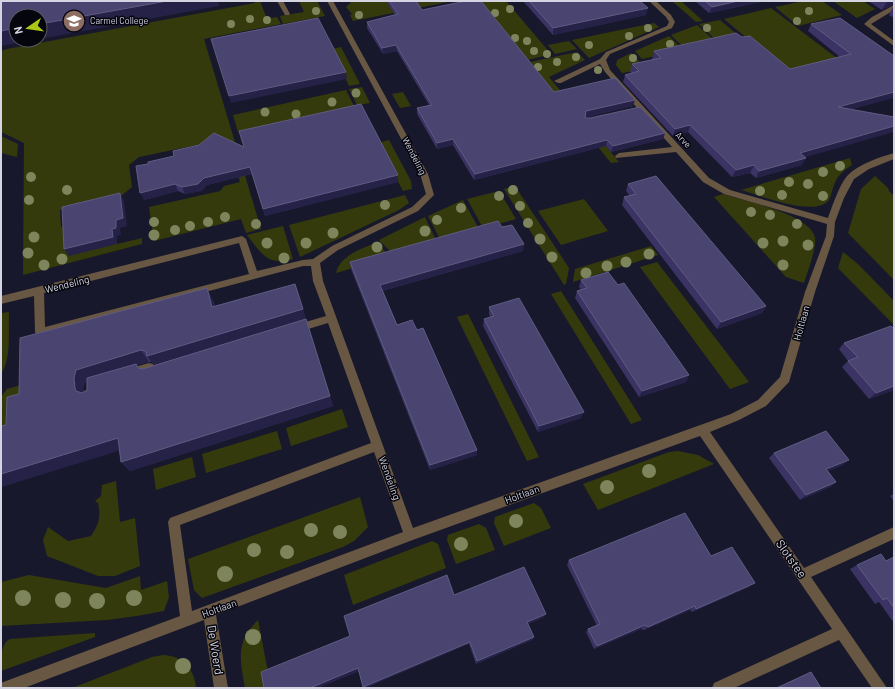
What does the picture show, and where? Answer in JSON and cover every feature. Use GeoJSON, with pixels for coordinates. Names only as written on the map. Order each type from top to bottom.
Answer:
{"type":"FeatureCollection","features":[{"type":"Feature","properties":{"kind":"street"},"geometry":{"type":"LineString","coordinates":[[280,1],[286,14]]}},
{"type":"Feature","properties":{"kind":"street","name":"Wendeling"},"geometry":{"type":"LineString","coordinates":[[254,275],[242,239],[39,291],[40,332],[254,275],[303,263],[316,262],[335,248],[415,209],[430,195],[424,174],[330,1]]}},
{"type":"Feature","properties":{"kind":"street"},"geometry":{"type":"LineString","coordinates":[[558,81],[602,60],[608,53],[670,27],[672,22],[669,16],[652,1]]}},
{"type":"Feature","properties":{"kind":"street"},"geometry":{"type":"LineString","coordinates":[[894,7],[874,18],[867,24],[894,44]]}},
{"type":"Feature","properties":{"kind":"street","name":"Arve"},"geometry":{"type":"LineString","coordinates":[[602,60],[607,71],[637,109],[678,149],[706,180],[727,192],[831,222]]}},
{"type":"Feature","properties":{"kind":"street"},"geometry":{"type":"LineString","coordinates":[[619,156],[678,149]]}},
{"type":"Feature","properties":{"kind":"street","name":"Holtlaan"},"geometry":{"type":"LineString","coordinates":[[6,688],[410,535],[702,430],[735,417],[762,403],[785,379],[810,292],[830,236],[831,222],[851,177],[866,166],[894,156]]}},
{"type":"Feature","properties":{"kind":"street","name":"Wendeling"},"geometry":{"type":"LineString","coordinates":[[316,262],[318,281],[410,535]]}},
{"type":"Feature","properties":{"kind":"street"},"geometry":{"type":"LineString","coordinates":[[1,300],[39,291]]}},
{"type":"Feature","properties":{"kind":"street"},"geometry":{"type":"LineString","coordinates":[[282,333],[332,318]]}},
{"type":"Feature","properties":{"kind":"street"},"geometry":{"type":"LineString","coordinates":[[116,377],[149,367],[150,375],[163,371]]}},
{"type":"Feature","properties":{"kind":"street","name":"Slotstee"},"geometry":{"type":"LineString","coordinates":[[702,430],[880,688]]}},
{"type":"Feature","properties":{"kind":"street"},"geometry":{"type":"LineString","coordinates":[[187,619],[174,522],[378,446]]}},
{"type":"Feature","properties":{"kind":"street"},"geometry":{"type":"LineString","coordinates":[[802,575],[894,533]]}},
{"type":"Feature","properties":{"kind":"street","name":"De Woerd"},"geometry":{"type":"LineString","coordinates":[[209,612],[221,688]]}},
{"type":"Feature","properties":{"kind":"street"},"geometry":{"type":"LineString","coordinates":[[720,688],[841,632]]}},
{"type":"Feature","properties":{"kind":"green space"},"geometry":{"type":"Polygon","coordinates":[[[254,1],[260,1],[267,19],[277,17],[281,24],[204,39],[261,229],[246,233],[241,219],[154,241],[149,207],[220,191],[224,186],[240,182],[232,153],[216,141],[139,157],[129,165],[132,187],[121,196],[60,210],[61,227],[64,226],[117,244],[142,238],[142,244],[23,275],[24,143],[1,132],[1,51],[12,48],[48,48],[48,41],[255,3],[254,1]]]}},
{"type":"Feature","properties":{"kind":"green space"},"geometry":{"type":"Polygon","coordinates":[[[299,1],[317,1],[325,16],[283,24],[280,16],[304,12],[299,1]]]}},
{"type":"Feature","properties":{"kind":"green space"},"geometry":{"type":"Polygon","coordinates":[[[352,1],[453,1],[353,21],[350,15],[352,14],[346,7],[352,1]]]}},
{"type":"Feature","properties":{"kind":"green space"},"geometry":{"type":"Polygon","coordinates":[[[481,1],[506,1],[551,54],[528,60],[481,1]]]}},
{"type":"Feature","properties":{"kind":"green space"},"geometry":{"type":"Polygon","coordinates":[[[672,1],[681,1],[703,21],[696,22],[672,1]]]}},
{"type":"Feature","properties":{"kind":"green space"},"geometry":{"type":"Polygon","coordinates":[[[804,1],[822,1],[842,15],[798,26],[775,7],[804,1]]]}},
{"type":"Feature","properties":{"kind":"green space"},"geometry":{"type":"Polygon","coordinates":[[[833,1],[863,1],[875,9],[857,18],[833,1]]]}},
{"type":"Feature","properties":{"kind":"green space"},"geometry":{"type":"Polygon","coordinates":[[[771,8],[838,59],[786,71],[724,19],[771,8]]]}},
{"type":"Feature","properties":{"kind":"green space"},"geometry":{"type":"Polygon","coordinates":[[[720,20],[740,37],[718,42],[699,24],[720,20]]]}},
{"type":"Feature","properties":{"kind":"green space"},"geometry":{"type":"Polygon","coordinates":[[[654,23],[659,27],[589,58],[572,40],[654,23]]]}},
{"type":"Feature","properties":{"kind":"green space"},"geometry":{"type":"Polygon","coordinates":[[[697,25],[716,42],[684,48],[671,35],[697,25]]]}},
{"type":"Feature","properties":{"kind":"green space"},"geometry":{"type":"Polygon","coordinates":[[[669,36],[683,50],[642,59],[635,51],[669,36]]]}},
{"type":"Feature","properties":{"kind":"green space"},"geometry":{"type":"Polygon","coordinates":[[[569,41],[577,49],[555,54],[548,45],[569,41]]]}},
{"type":"Feature","properties":{"kind":"green space"},"geometry":{"type":"Polygon","coordinates":[[[341,47],[360,84],[349,86],[332,49],[341,47]]]}},
{"type":"Feature","properties":{"kind":"green space"},"geometry":{"type":"Polygon","coordinates":[[[577,52],[585,60],[549,77],[619,162],[611,163],[530,62],[577,52]]]}},
{"type":"Feature","properties":{"kind":"green space"},"geometry":{"type":"Polygon","coordinates":[[[631,53],[678,101],[644,69],[622,73],[616,65],[617,60],[631,53]]]}},
{"type":"Feature","properties":{"kind":"green space"},"geometry":{"type":"Polygon","coordinates":[[[362,87],[370,103],[357,105],[349,89],[362,87]]]}},
{"type":"Feature","properties":{"kind":"green space"},"geometry":{"type":"Polygon","coordinates":[[[346,90],[354,106],[238,132],[233,115],[346,90]]]}},
{"type":"Feature","properties":{"kind":"green space"},"geometry":{"type":"Polygon","coordinates":[[[403,92],[411,106],[400,108],[392,94],[403,92]]]}},
{"type":"Feature","properties":{"kind":"green space"},"geometry":{"type":"Polygon","coordinates":[[[1,136],[18,144],[17,157],[1,153],[1,136]]]}},
{"type":"Feature","properties":{"kind":"green space"},"geometry":{"type":"Polygon","coordinates":[[[389,140],[411,181],[412,189],[403,191],[378,143],[389,140]]]}},
{"type":"Feature","properties":{"kind":"green space"},"geometry":{"type":"Polygon","coordinates":[[[850,158],[852,165],[839,176],[835,182],[829,200],[822,205],[812,207],[786,204],[741,190],[850,158]]]}},
{"type":"Feature","properties":{"kind":"green space"},"geometry":{"type":"Polygon","coordinates":[[[875,176],[894,196],[894,280],[848,233],[861,189],[875,176]]]}},
{"type":"Feature","properties":{"kind":"green space"},"geometry":{"type":"Polygon","coordinates":[[[515,186],[569,268],[566,284],[564,285],[504,189],[515,186]]]}},
{"type":"Feature","properties":{"kind":"green space"},"geometry":{"type":"Polygon","coordinates":[[[499,191],[516,219],[483,228],[467,199],[499,191]]]}},
{"type":"Feature","properties":{"kind":"green space"},"geometry":{"type":"Polygon","coordinates":[[[723,194],[790,215],[802,222],[811,230],[815,238],[815,242],[804,283],[786,277],[714,197],[723,194]]]}},
{"type":"Feature","properties":{"kind":"green space"},"geometry":{"type":"Polygon","coordinates":[[[405,195],[409,203],[399,210],[300,257],[289,225],[405,195]]]}},
{"type":"Feature","properties":{"kind":"green space"},"geometry":{"type":"Polygon","coordinates":[[[584,199],[608,231],[561,245],[538,211],[584,199]]]}},
{"type":"Feature","properties":{"kind":"green space"},"geometry":{"type":"Polygon","coordinates":[[[463,200],[479,229],[440,239],[428,216],[463,200]]]}},
{"type":"Feature","properties":{"kind":"green space"},"geometry":{"type":"Polygon","coordinates":[[[425,217],[436,240],[392,253],[379,240],[425,217]]]}},
{"type":"Feature","properties":{"kind":"green space"},"geometry":{"type":"Polygon","coordinates":[[[283,226],[293,259],[277,261],[266,257],[247,235],[283,226]]]}},
{"type":"Feature","properties":{"kind":"green space"},"geometry":{"type":"Polygon","coordinates":[[[377,242],[390,257],[336,273],[342,262],[352,253],[377,242]]]}},
{"type":"Feature","properties":{"kind":"green space"},"geometry":{"type":"Polygon","coordinates":[[[651,246],[658,255],[573,282],[575,269],[651,246]]]}},
{"type":"Feature","properties":{"kind":"green space"},"geometry":{"type":"Polygon","coordinates":[[[843,252],[858,264],[894,301],[894,325],[838,268],[843,252]]]}},
{"type":"Feature","properties":{"kind":"green space"},"geometry":{"type":"Polygon","coordinates":[[[657,262],[749,382],[730,389],[640,267],[657,262]]]}},
{"type":"Feature","properties":{"kind":"green space"},"geometry":{"type":"Polygon","coordinates":[[[561,291],[642,420],[631,424],[551,294],[561,291]]]}},
{"type":"Feature","properties":{"kind":"green space"},"geometry":{"type":"Polygon","coordinates":[[[9,312],[9,344],[7,360],[1,374],[2,313],[9,312]]]}},
{"type":"Feature","properties":{"kind":"green space"},"geometry":{"type":"Polygon","coordinates":[[[468,314],[539,457],[527,461],[457,317],[468,314]]]}},
{"type":"Feature","properties":{"kind":"green space"},"geometry":{"type":"Polygon","coordinates":[[[50,377],[18,427],[1,432],[1,397],[7,389],[50,377]]]}},
{"type":"Feature","properties":{"kind":"green space"},"geometry":{"type":"Polygon","coordinates":[[[342,409],[348,427],[291,446],[286,428],[342,409]]]}},
{"type":"Feature","properties":{"kind":"green space"},"geometry":{"type":"Polygon","coordinates":[[[277,431],[282,449],[206,473],[202,454],[277,431]]]}},
{"type":"Feature","properties":{"kind":"green space"},"geometry":{"type":"Polygon","coordinates":[[[678,451],[698,455],[714,464],[598,510],[583,484],[669,452],[678,451]]]}},
{"type":"Feature","properties":{"kind":"green space"},"geometry":{"type":"Polygon","coordinates":[[[192,457],[196,477],[156,490],[153,469],[192,457]]]}},
{"type":"Feature","properties":{"kind":"green space"},"geometry":{"type":"Polygon","coordinates":[[[116,481],[120,522],[135,518],[140,566],[115,576],[98,576],[47,556],[43,540],[48,527],[68,541],[91,536],[99,520],[98,503],[95,501],[101,496],[102,485],[116,481]]]}},
{"type":"Feature","properties":{"kind":"green space"},"geometry":{"type":"Polygon","coordinates":[[[360,497],[368,527],[354,541],[343,547],[202,598],[194,590],[188,559],[360,497]]]}},
{"type":"Feature","properties":{"kind":"green space"},"geometry":{"type":"Polygon","coordinates":[[[534,503],[541,508],[551,528],[504,546],[494,523],[495,517],[534,503]]]}},
{"type":"Feature","properties":{"kind":"green space"},"geometry":{"type":"Polygon","coordinates":[[[479,524],[486,528],[495,550],[456,564],[447,540],[448,535],[479,524]]]}},
{"type":"Feature","properties":{"kind":"green space"},"geometry":{"type":"Polygon","coordinates":[[[432,541],[438,544],[446,568],[353,605],[344,575],[432,541]]]}},
{"type":"Feature","properties":{"kind":"green space"},"geometry":{"type":"Polygon","coordinates":[[[29,575],[106,588],[140,576],[141,590],[167,581],[169,597],[164,611],[137,616],[107,620],[1,626],[1,582],[29,575]]]}},
{"type":"Feature","properties":{"kind":"green space"},"geometry":{"type":"Polygon","coordinates":[[[258,620],[268,672],[267,688],[245,688],[241,660],[242,644],[251,628],[258,620]]]}},
{"type":"Feature","properties":{"kind":"green space"},"geometry":{"type":"Polygon","coordinates":[[[95,633],[95,637],[1,671],[1,657],[3,648],[10,639],[95,633]]]}},
{"type":"Feature","properties":{"kind":"green space"},"geometry":{"type":"Polygon","coordinates":[[[163,655],[176,658],[186,664],[193,675],[196,688],[72,688],[152,657],[163,655]]]}},
{"type":"Feature","properties":{"kind":"building"},"geometry":{"type":"Polygon","coordinates":[[[1,1],[167,1],[48,23],[48,8],[8,8],[8,30],[1,31],[1,1]]]}},
{"type":"Feature","properties":{"kind":"building"},"geometry":{"type":"Polygon","coordinates":[[[389,1],[416,1],[422,10],[466,1],[481,1],[554,92],[615,78],[635,100],[586,111],[585,118],[640,107],[665,133],[613,146],[607,140],[475,174],[453,139],[437,143],[417,108],[432,105],[396,45],[382,48],[367,22],[398,14],[389,1]]]}},
{"type":"Feature","properties":{"kind":"building"},"geometry":{"type":"Polygon","coordinates":[[[529,1],[640,1],[648,8],[553,28],[529,1]]]}},
{"type":"Feature","properties":{"kind":"building"},"geometry":{"type":"Polygon","coordinates":[[[705,1],[738,1],[712,7],[705,1]]]}},
{"type":"Feature","properties":{"kind":"building"},"geometry":{"type":"Polygon","coordinates":[[[318,18],[346,72],[229,96],[211,39],[318,18]]]}},
{"type":"Feature","properties":{"kind":"building"},"geometry":{"type":"Polygon","coordinates":[[[840,18],[894,56],[894,92],[838,107],[894,117],[894,126],[800,153],[806,158],[759,171],[754,165],[736,170],[690,125],[675,129],[625,75],[639,71],[632,64],[661,58],[654,51],[736,33],[742,37],[750,36],[790,69],[851,54],[811,24],[840,18]]]}},
{"type":"Feature","properties":{"kind":"building"},"geometry":{"type":"Polygon","coordinates":[[[361,104],[398,175],[263,209],[250,167],[204,178],[198,184],[182,187],[175,184],[140,193],[136,166],[174,156],[173,151],[199,145],[214,133],[244,147],[239,131],[361,104]]]}},
{"type":"Feature","properties":{"kind":"building"},"geometry":{"type":"Polygon","coordinates":[[[656,176],[766,306],[721,322],[624,197],[636,194],[628,184],[656,176]]]}},
{"type":"Feature","properties":{"kind":"building"},"geometry":{"type":"Polygon","coordinates":[[[120,193],[123,218],[116,220],[116,228],[112,229],[113,237],[64,249],[62,207],[120,193]]]}},
{"type":"Feature","properties":{"kind":"building"},"geometry":{"type":"Polygon","coordinates":[[[498,221],[502,227],[512,225],[524,244],[380,285],[397,325],[412,320],[417,330],[423,328],[477,450],[430,465],[350,262],[498,221]]]}},
{"type":"Feature","properties":{"kind":"building"},"geometry":{"type":"Polygon","coordinates":[[[608,272],[618,285],[624,283],[689,375],[642,391],[577,291],[587,288],[581,280],[608,272]]]}},
{"type":"Feature","properties":{"kind":"building"},"geometry":{"type":"Polygon","coordinates":[[[295,284],[303,309],[147,356],[146,351],[141,350],[76,370],[74,378],[75,388],[76,391],[82,393],[87,390],[87,378],[136,364],[138,368],[143,369],[306,319],[330,396],[121,462],[118,438],[1,474],[1,426],[6,425],[7,397],[19,394],[20,338],[207,288],[212,307],[295,284]]]}},
{"type":"Feature","properties":{"kind":"building"},"geometry":{"type":"Polygon","coordinates":[[[519,298],[584,412],[539,426],[484,319],[494,316],[489,307],[519,298]]]}},
{"type":"Feature","properties":{"kind":"building"},"geometry":{"type":"Polygon","coordinates":[[[891,326],[894,329],[894,386],[876,393],[848,361],[858,357],[844,343],[891,326]]]}},
{"type":"Feature","properties":{"kind":"building"},"geometry":{"type":"Polygon","coordinates":[[[826,431],[849,460],[826,469],[836,482],[806,495],[774,453],[826,431]]]}},
{"type":"Feature","properties":{"kind":"building"},"geometry":{"type":"Polygon","coordinates":[[[685,513],[711,556],[732,547],[755,583],[696,609],[695,606],[648,627],[645,625],[597,646],[588,629],[600,624],[569,560],[685,513]]]}},
{"type":"Feature","properties":{"kind":"building"},"geometry":{"type":"Polygon","coordinates":[[[881,554],[886,561],[894,557],[894,608],[887,598],[883,600],[857,565],[881,554]]]}},
{"type":"Feature","properties":{"kind":"building"},"geometry":{"type":"Polygon","coordinates":[[[524,567],[546,614],[527,622],[534,637],[477,661],[470,642],[363,687],[358,668],[310,688],[264,688],[261,672],[350,636],[344,616],[447,575],[454,595],[524,567]]]}},
{"type":"Feature","properties":{"kind":"building"},"geometry":{"type":"Polygon","coordinates":[[[811,672],[821,688],[777,688],[811,672]]]}},
{"type":"Feature","properties":{"kind":"place","name":"Carmel College"},"geometry":{"type":"Point","coordinates":[74,21]}}]}
